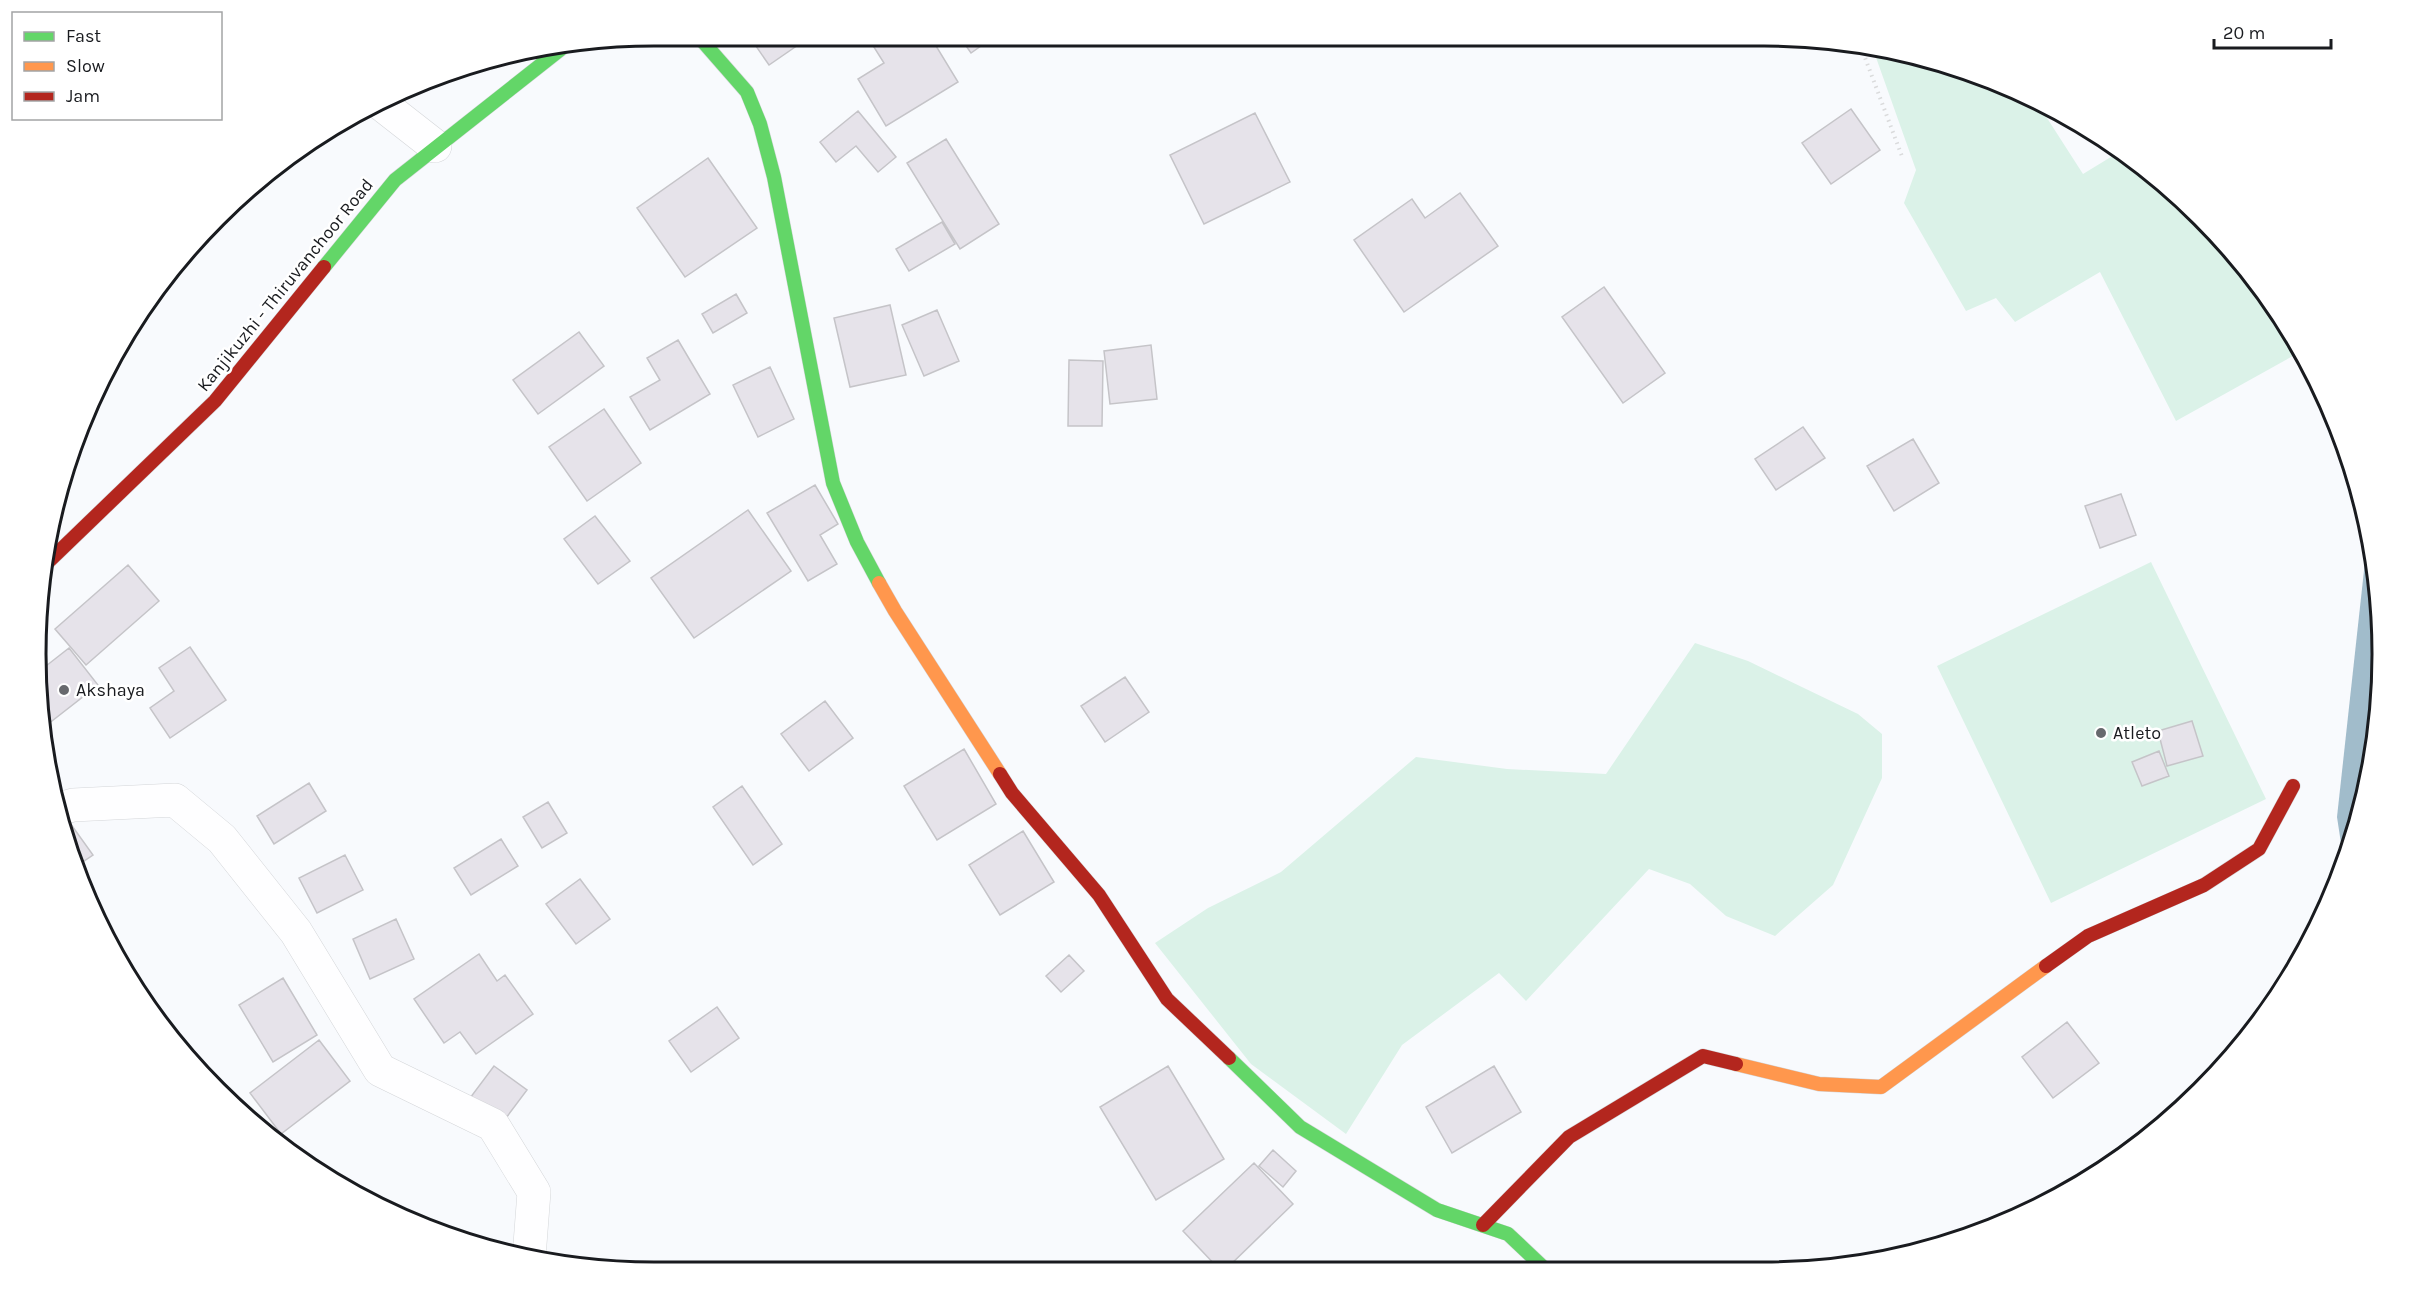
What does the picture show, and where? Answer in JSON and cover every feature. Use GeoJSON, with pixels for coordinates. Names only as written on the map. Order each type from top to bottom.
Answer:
{"type":"FeatureCollection","features":[{"type":"Feature","properties":{"kind":"street"},"geometry":{"type":"LineString","coordinates":[[707,46],[747,92],[760,124],[774,177],[833,483],[857,542],[895,611],[1012,793],[1099,895],[1167,999],[1300,1127],[1437,1210],[1508,1234],[1538,1262]]}},
{"type":"Feature","properties":{"kind":"street","name":"Kanjikuzhi - Thiruvanchoor Road"},"geometry":{"type":"LineString","coordinates":[[55,554],[214,401],[395,180],[435,146],[553,55]]}},
{"type":"Feature","properties":{"kind":"street"},"geometry":{"type":"LineString","coordinates":[[387,108],[435,146]]}},
{"type":"Feature","properties":{"kind":"street"},"geometry":{"type":"LineString","coordinates":[[1483,1225],[1569,1137],[1703,1056],[1818,1084],[1881,1087],[2088,936],[2204,885],[2259,849],[2293,786]]}},
{"type":"Feature","properties":{"kind":"street"},"geometry":{"type":"LineString","coordinates":[[66,807],[175,800],[222,839],[296,932],[380,1070],[493,1125],[534,1192],[530,1249]]}},
{"type":"Feature","properties":{"kind":"path"},"geometry":{"type":"LineString","coordinates":[[1864,55],[1903,159]]}},
{"type":"Feature","properties":{"kind":"green space"},"geometry":{"type":"Polygon","coordinates":[[[1876,57],[1921,67],[1959,79],[2046,116],[2083,174],[2112,156],[2165,197],[2221,253],[2269,316],[2293,356],[2176,421],[2100,272],[2015,322],[1996,298],[1966,311],[1904,203],[1916,170],[1876,57]]]}},
{"type":"Feature","properties":{"kind":"green space","name":"Atleto"},"geometry":{"type":"Polygon","coordinates":[[[2151,562],[2266,799],[2051,903],[1937,666],[2151,562]]]}},
{"type":"Feature","properties":{"kind":"green space"},"geometry":{"type":"Polygon","coordinates":[[[1695,643],[1748,661],[1858,714],[1882,734],[1882,778],[1833,885],[1775,936],[1726,916],[1690,884],[1649,869],[1526,1001],[1499,973],[1402,1045],[1346,1134],[1251,1064],[1155,943],[1208,908],[1281,872],[1416,757],[1507,769],[1606,774],[1695,643]]]}},
{"type":"Feature","properties":{"kind":"water"},"geometry":{"type":"Polygon","coordinates":[[[2365,565],[2372,654],[2370,694],[2360,773],[2341,843],[2337,817],[2365,565]]]}},
{"type":"Feature","properties":{"kind":"building"},"geometry":{"type":"Polygon","coordinates":[[[756,46],[797,46],[769,65],[756,46]]]}},
{"type":"Feature","properties":{"kind":"building"},"geometry":{"type":"Polygon","coordinates":[[[873,46],[936,46],[958,82],[886,126],[858,79],[884,63],[873,46]]]}},
{"type":"Feature","properties":{"kind":"building"},"geometry":{"type":"Polygon","coordinates":[[[966,46],[981,46],[971,53],[966,46]]]}},
{"type":"Feature","properties":{"kind":"building"},"geometry":{"type":"Polygon","coordinates":[[[1851,109],[1880,150],[1831,184],[1802,143],[1851,109]]]}},
{"type":"Feature","properties":{"kind":"building"},"geometry":{"type":"Polygon","coordinates":[[[858,111],[896,157],[878,172],[856,146],[836,162],[820,142],[858,111]]]}},
{"type":"Feature","properties":{"kind":"building"},"geometry":{"type":"Polygon","coordinates":[[[1255,113],[1290,182],[1204,224],[1170,155],[1255,113]]]}},
{"type":"Feature","properties":{"kind":"building"},"geometry":{"type":"Polygon","coordinates":[[[946,139],[999,224],[960,249],[907,163],[946,139]]]}},
{"type":"Feature","properties":{"kind":"building"},"geometry":{"type":"Polygon","coordinates":[[[708,158],[757,228],[685,277],[637,208],[708,158]]]}},
{"type":"Feature","properties":{"kind":"building"},"geometry":{"type":"Polygon","coordinates":[[[1460,193],[1498,246],[1404,312],[1354,240],[1412,199],[1425,218],[1460,193]]]}},
{"type":"Feature","properties":{"kind":"building"},"geometry":{"type":"Polygon","coordinates":[[[942,222],[955,244],[909,271],[896,249],[942,222]]]}},
{"type":"Feature","properties":{"kind":"building"},"geometry":{"type":"Polygon","coordinates":[[[1604,287],[1665,373],[1623,403],[1562,317],[1604,287]]]}},
{"type":"Feature","properties":{"kind":"building"},"geometry":{"type":"Polygon","coordinates":[[[736,294],[747,313],[713,333],[702,314],[736,294]]]}},
{"type":"Feature","properties":{"kind":"building"},"geometry":{"type":"Polygon","coordinates":[[[890,305],[906,375],[850,387],[834,318],[890,305]]]}},
{"type":"Feature","properties":{"kind":"building"},"geometry":{"type":"Polygon","coordinates":[[[937,310],[959,361],[924,376],[902,325],[937,310]]]}},
{"type":"Feature","properties":{"kind":"building"},"geometry":{"type":"Polygon","coordinates":[[[579,332],[604,366],[538,414],[513,380],[579,332]]]}},
{"type":"Feature","properties":{"kind":"building"},"geometry":{"type":"Polygon","coordinates":[[[678,340],[710,394],[650,430],[630,397],[660,380],[647,358],[678,340]]]}},
{"type":"Feature","properties":{"kind":"building"},"geometry":{"type":"Polygon","coordinates":[[[1151,345],[1157,399],[1110,404],[1104,351],[1151,345]]]}},
{"type":"Feature","properties":{"kind":"building"},"geometry":{"type":"Polygon","coordinates":[[[1069,360],[1103,361],[1102,426],[1068,426],[1069,360]]]}},
{"type":"Feature","properties":{"kind":"building"},"geometry":{"type":"Polygon","coordinates":[[[770,367],[794,419],[758,437],[733,385],[770,367]]]}},
{"type":"Feature","properties":{"kind":"building"},"geometry":{"type":"Polygon","coordinates":[[[604,409],[641,463],[587,501],[549,447],[604,409]]]}},
{"type":"Feature","properties":{"kind":"building"},"geometry":{"type":"Polygon","coordinates":[[[1803,427],[1825,458],[1776,490],[1755,459],[1803,427]]]}},
{"type":"Feature","properties":{"kind":"building"},"geometry":{"type":"Polygon","coordinates":[[[1913,439],[1939,483],[1894,511],[1867,466],[1913,439]]]}},
{"type":"Feature","properties":{"kind":"building"},"geometry":{"type":"Polygon","coordinates":[[[815,485],[838,524],[820,535],[837,564],[808,581],[767,513],[815,485]]]}},
{"type":"Feature","properties":{"kind":"building"},"geometry":{"type":"Polygon","coordinates":[[[2121,494],[2136,535],[2100,548],[2085,506],[2121,494]]]}},
{"type":"Feature","properties":{"kind":"building"},"geometry":{"type":"Polygon","coordinates":[[[748,510],[791,571],[694,638],[651,578],[748,510]]]}},
{"type":"Feature","properties":{"kind":"building"},"geometry":{"type":"Polygon","coordinates":[[[595,516],[630,561],[598,584],[564,539],[595,516]]]}},
{"type":"Feature","properties":{"kind":"building"},"geometry":{"type":"Polygon","coordinates":[[[128,565],[159,601],[86,665],[55,629],[128,565]]]}},
{"type":"Feature","properties":{"kind":"building"},"geometry":{"type":"Polygon","coordinates":[[[190,647],[226,700],[170,738],[150,708],[174,691],[159,668],[190,647]]]}},
{"type":"Feature","properties":{"kind":"building","name":"Akshaya"},"geometry":{"type":"Polygon","coordinates":[[[69,648],[98,685],[51,722],[48,694],[47,666],[69,648]]]}},
{"type":"Feature","properties":{"kind":"building"},"geometry":{"type":"Polygon","coordinates":[[[1125,677],[1149,712],[1105,742],[1081,706],[1125,677]]]}},
{"type":"Feature","properties":{"kind":"building"},"geometry":{"type":"Polygon","coordinates":[[[825,701],[853,738],[809,771],[781,734],[825,701]]]}},
{"type":"Feature","properties":{"kind":"building"},"geometry":{"type":"Polygon","coordinates":[[[2192,721],[2203,756],[2167,766],[2158,731],[2192,721]]]}},
{"type":"Feature","properties":{"kind":"building"},"geometry":{"type":"Polygon","coordinates":[[[964,749],[996,804],[937,840],[904,786],[964,749]]]}},
{"type":"Feature","properties":{"kind":"building"},"geometry":{"type":"Polygon","coordinates":[[[2159,751],[2169,776],[2142,786],[2132,762],[2159,751]]]}},
{"type":"Feature","properties":{"kind":"building"},"geometry":{"type":"Polygon","coordinates":[[[309,783],[326,811],[274,844],[257,816],[309,783]]]}},
{"type":"Feature","properties":{"kind":"building"},"geometry":{"type":"Polygon","coordinates":[[[742,786],[782,844],[753,865],[713,807],[742,786]]]}},
{"type":"Feature","properties":{"kind":"building"},"geometry":{"type":"Polygon","coordinates":[[[548,802],[567,833],[542,848],[523,817],[548,802]]]}},
{"type":"Feature","properties":{"kind":"building"},"geometry":{"type":"Polygon","coordinates":[[[71,825],[93,855],[84,861],[71,825]]]}},
{"type":"Feature","properties":{"kind":"building"},"geometry":{"type":"Polygon","coordinates":[[[1023,831],[1054,882],[1000,915],[969,865],[1023,831]]]}},
{"type":"Feature","properties":{"kind":"building"},"geometry":{"type":"Polygon","coordinates":[[[501,839],[518,866],[471,895],[454,868],[501,839]]]}},
{"type":"Feature","properties":{"kind":"building"},"geometry":{"type":"Polygon","coordinates":[[[345,855],[363,890],[317,913],[299,878],[345,855]]]}},
{"type":"Feature","properties":{"kind":"building"},"geometry":{"type":"Polygon","coordinates":[[[580,879],[610,919],[576,944],[546,904],[580,879]]]}},
{"type":"Feature","properties":{"kind":"building"},"geometry":{"type":"Polygon","coordinates":[[[396,919],[414,959],[370,979],[353,939],[396,919]]]}},
{"type":"Feature","properties":{"kind":"building"},"geometry":{"type":"Polygon","coordinates":[[[479,954],[497,981],[505,975],[533,1014],[476,1054],[460,1032],[444,1043],[414,999],[479,954]]]}},
{"type":"Feature","properties":{"kind":"building"},"geometry":{"type":"Polygon","coordinates":[[[1069,955],[1084,971],[1061,992],[1046,976],[1069,955]]]}},
{"type":"Feature","properties":{"kind":"building"},"geometry":{"type":"Polygon","coordinates":[[[283,978],[317,1035],[273,1062],[239,1005],[283,978]]]}},
{"type":"Feature","properties":{"kind":"building"},"geometry":{"type":"Polygon","coordinates":[[[717,1007],[739,1038],[691,1072],[669,1041],[717,1007]]]}},
{"type":"Feature","properties":{"kind":"building"},"geometry":{"type":"Polygon","coordinates":[[[2067,1022],[2099,1063],[2053,1098],[2022,1057],[2067,1022]]]}},
{"type":"Feature","properties":{"kind":"building"},"geometry":{"type":"Polygon","coordinates":[[[319,1040],[350,1081],[281,1134],[250,1093],[319,1040]]]}},
{"type":"Feature","properties":{"kind":"building"},"geometry":{"type":"Polygon","coordinates":[[[494,1066],[527,1090],[497,1130],[464,1106],[494,1066]]]}},
{"type":"Feature","properties":{"kind":"building"},"geometry":{"type":"Polygon","coordinates":[[[1168,1066],[1224,1159],[1156,1200],[1100,1107],[1168,1066]]]}},
{"type":"Feature","properties":{"kind":"building"},"geometry":{"type":"Polygon","coordinates":[[[1494,1066],[1521,1112],[1452,1153],[1426,1107],[1494,1066]]]}},
{"type":"Feature","properties":{"kind":"building"},"geometry":{"type":"Polygon","coordinates":[[[1273,1150],[1296,1171],[1283,1187],[1259,1166],[1273,1150]]]}},
{"type":"Feature","properties":{"kind":"building"},"geometry":{"type":"Polygon","coordinates":[[[1254,1163],[1293,1204],[1233,1262],[1212,1262],[1183,1231],[1254,1163]]]}},
{"type":"Feature","properties":{"kind":"traffic: fast"},"geometry":{"type":"LineString","coordinates":[[707,46],[747,92],[760,124],[774,177],[833,483],[857,542],[879,583]]}},
{"type":"Feature","properties":{"kind":"traffic: fast"},"geometry":{"type":"LineString","coordinates":[[324,267],[395,180],[553,55]]}},
{"type":"Feature","properties":{"kind":"traffic: fast"},"geometry":{"type":"LineString","coordinates":[[1229,1058],[1300,1127],[1437,1210],[1508,1234],[1538,1262]]}},
{"type":"Feature","properties":{"kind":"traffic: slow"},"geometry":{"type":"LineString","coordinates":[[879,583],[1000,774]]}},
{"type":"Feature","properties":{"kind":"traffic: slow"},"geometry":{"type":"LineString","coordinates":[[1736,1064],[1819,1084],[1881,1087],[2046,966]]}},
{"type":"Feature","properties":{"kind":"traffic: jam"},"geometry":{"type":"LineString","coordinates":[[55,555],[215,401],[324,267]]}},
{"type":"Feature","properties":{"kind":"traffic: jam"},"geometry":{"type":"LineString","coordinates":[[1000,774],[1012,793],[1099,895],[1167,999],[1229,1058]]}},
{"type":"Feature","properties":{"kind":"traffic: jam"},"geometry":{"type":"LineString","coordinates":[[2046,966],[2088,936],[2204,885],[2259,849],[2293,786]]}},
{"type":"Feature","properties":{"kind":"traffic: jam"},"geometry":{"type":"LineString","coordinates":[[1483,1225],[1569,1137],[1703,1056],[1736,1064]]}},
{"type":"Feature","properties":{"kind":"place","name":"Akshaya"},"geometry":{"type":"Point","coordinates":[64,690]}},
{"type":"Feature","properties":{"kind":"place","name":"Atleto"},"geometry":{"type":"Point","coordinates":[2101,733]}}]}
